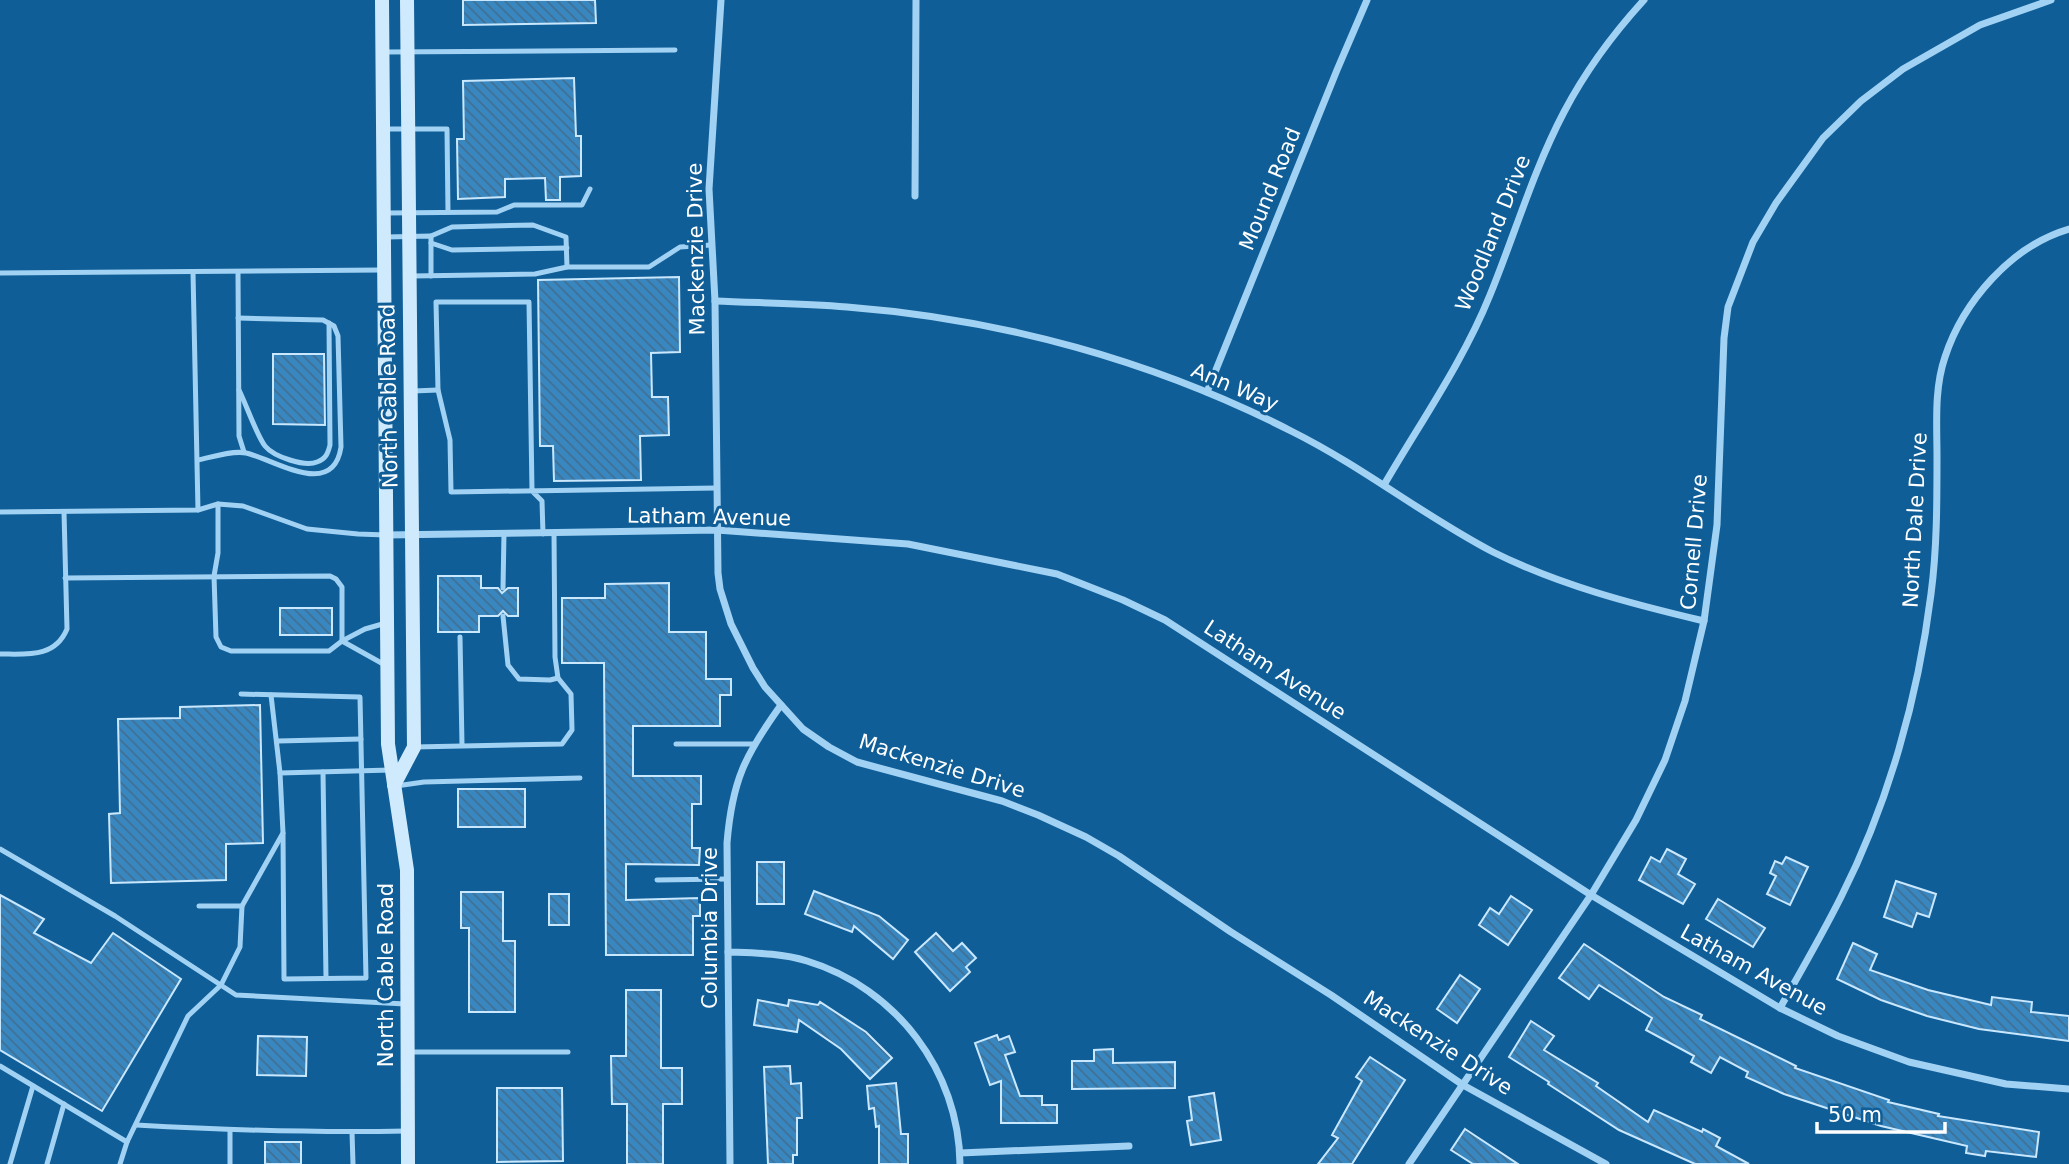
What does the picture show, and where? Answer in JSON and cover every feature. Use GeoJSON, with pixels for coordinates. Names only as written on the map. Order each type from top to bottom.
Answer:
{"type":"FeatureCollection","features":[{"type":"Feature","properties":{"kind":"street","name":"North Cable Road"},"geometry":{"type":"LineString","coordinates":[[382,0],[388,744],[407,870],[408,1164]]}},
{"type":"Feature","properties":{"kind":"street","name":"North Cable Road"},"geometry":{"type":"LineString","coordinates":[[393,786],[414,747],[407,0]]}},
{"type":"Feature","properties":{"kind":"street","name":"Mackenzie Drive"},"geometry":{"type":"LineString","coordinates":[[721,0],[709,189],[715,302],[716,488],[720,589],[731,624],[753,668],[781,705],[803,729],[829,747],[857,761],[1002,801],[1038,814],[1086,837],[1331,995],[1464,1085],[1606,1164]]}},
{"type":"Feature","properties":{"kind":"street"},"geometry":{"type":"LineString","coordinates":[[915,196],[916,0]]}},
{"type":"Feature","properties":{"kind":"street","name":"Mound Road"},"geometry":{"type":"LineString","coordinates":[[1208,392],[1336,70],[1367,0]]}},
{"type":"Feature","properties":{"kind":"street","name":"Woodland Drive"},"geometry":{"type":"LineString","coordinates":[[1384,485],[1456,363],[1490,297],[1527,198],[1563,114],[1588,71],[1622,24],[1644,0]]}},
{"type":"Feature","properties":{"kind":"street","name":"Cornell Drive"},"geometry":{"type":"LineString","coordinates":[[1409,1164],[1591,895],[1636,820],[1665,760],[1685,701],[1704,621],[1717,525],[1724,338],[1728,307],[1753,242],[1776,203],[1823,138],[1861,101],[1903,69],[1979,24],[2051,0]]}},
{"type":"Feature","properties":{"kind":"street","name":"North Dale Drive"},"geometry":{"type":"LineString","coordinates":[[1780,1008],[1856,866],[1875,820],[1908,712],[1931,594],[1936,536],[1937,405],[1944,358],[1967,311],[2004,267],[2031,247],[2069,229]]}},
{"type":"Feature","properties":{"kind":"street","name":"Ann Way"},"geometry":{"type":"LineString","coordinates":[[715,302],[848,307],[1016,331],[1118,359],[1208,392],[1295,432],[1452,528],[1529,568],[1630,604],[1704,621]]}},
{"type":"Feature","properties":{"kind":"street","name":"Latham Avenue"},"geometry":{"type":"LineString","coordinates":[[386,535],[717,530],[908,544],[1057,574],[1165,620],[1591,895],[1780,1008],[1838,1036],[1909,1062],[2006,1084],[2069,1089]]}},
{"type":"Feature","properties":{"kind":"street","name":"Columbia Drive"},"geometry":{"type":"LineString","coordinates":[[730,1164],[727,879],[730,807],[743,766],[781,705]]}},
{"type":"Feature","properties":{"kind":"street"},"geometry":{"type":"LineString","coordinates":[[728,952],[779,955],[805,960],[843,976],[886,1004],[911,1029],[936,1068],[950,1103],[960,1164]]}},
{"type":"Feature","properties":{"kind":"street"},"geometry":{"type":"LineString","coordinates":[[960,1153],[1129,1146]]}},
{"type":"Feature","properties":{"kind":"lane"},"geometry":{"type":"LineString","coordinates":[[382,52],[675,50]]}},
{"type":"Feature","properties":{"kind":"lane"},"geometry":{"type":"LineString","coordinates":[[382,129],[447,129],[448,212]]}},
{"type":"Feature","properties":{"kind":"lane"},"geometry":{"type":"LineString","coordinates":[[383,213],[497,212],[514,205],[582,205],[590,189]]}},
{"type":"Feature","properties":{"kind":"lane"},"geometry":{"type":"LineString","coordinates":[[431,240],[452,227],[533,225],[566,237],[567,267]]}},
{"type":"Feature","properties":{"kind":"lane"},"geometry":{"type":"LineString","coordinates":[[383,237],[431,240],[452,250],[567,248]]}},
{"type":"Feature","properties":{"kind":"lane"},"geometry":{"type":"LineString","coordinates":[[431,240],[431,276]]}},
{"type":"Feature","properties":{"kind":"lane"},"geometry":{"type":"LineString","coordinates":[[409,276],[535,274],[567,267],[649,267],[680,247],[711,245]]}},
{"type":"Feature","properties":{"kind":"lane"},"geometry":{"type":"LineString","coordinates":[[0,273],[383,270]]}},
{"type":"Feature","properties":{"kind":"lane"},"geometry":{"type":"LineString","coordinates":[[193,272],[198,510]]}},
{"type":"Feature","properties":{"kind":"lane"},"geometry":{"type":"LineString","coordinates":[[238,272],[239,436],[244,452]]}},
{"type":"Feature","properties":{"kind":"lane"},"geometry":{"type":"LineString","coordinates":[[543,534],[542,501],[532,491],[529,302],[436,302],[438,390],[450,440],[451,492],[532,491],[716,488]]}},
{"type":"Feature","properties":{"kind":"lane"},"geometry":{"type":"LineString","coordinates":[[198,460],[244,452],[278,466],[323,474],[339,459],[338,335],[334,326],[323,320],[238,318]]}},
{"type":"Feature","properties":{"kind":"lane"},"geometry":{"type":"LineString","coordinates":[[239,390],[266,447],[277,455],[308,464],[320,461],[327,455],[330,445],[329,323]]}},
{"type":"Feature","properties":{"kind":"lane"},"geometry":{"type":"LineString","coordinates":[[410,391],[438,390]]}},
{"type":"Feature","properties":{"kind":"lane"},"geometry":{"type":"LineString","coordinates":[[0,512],[198,510],[218,504],[243,506],[307,528],[386,535]]}},
{"type":"Feature","properties":{"kind":"lane"},"geometry":{"type":"LineString","coordinates":[[218,504],[218,554],[214,576],[216,637],[221,647],[231,651],[329,651],[365,629],[386,623]]}},
{"type":"Feature","properties":{"kind":"lane"},"geometry":{"type":"LineString","coordinates":[[0,654],[37,654],[48,650],[63,638],[67,629],[64,512]]}},
{"type":"Feature","properties":{"kind":"lane"},"geometry":{"type":"LineString","coordinates":[[503,588],[504,533]]}},
{"type":"Feature","properties":{"kind":"lane"},"geometry":{"type":"LineString","coordinates":[[414,747],[562,744],[572,730],[571,694],[558,678],[555,657],[554,533]]}},
{"type":"Feature","properties":{"kind":"lane"},"geometry":{"type":"LineString","coordinates":[[65,578],[330,576],[342,587],[342,641]]}},
{"type":"Feature","properties":{"kind":"lane"},"geometry":{"type":"LineString","coordinates":[[503,615],[508,665],[519,679],[558,678]]}},
{"type":"Feature","properties":{"kind":"lane"},"geometry":{"type":"LineString","coordinates":[[460,637],[462,745]]}},
{"type":"Feature","properties":{"kind":"lane"},"geometry":{"type":"LineString","coordinates":[[342,641],[387,666]]}},
{"type":"Feature","properties":{"kind":"lane"},"geometry":{"type":"LineString","coordinates":[[241,694],[360,697],[366,978],[285,979],[280,773],[271,695]]}},
{"type":"Feature","properties":{"kind":"lane"},"geometry":{"type":"LineString","coordinates":[[278,741],[361,738]]}},
{"type":"Feature","properties":{"kind":"lane"},"geometry":{"type":"LineString","coordinates":[[676,744],[755,744]]}},
{"type":"Feature","properties":{"kind":"lane"},"geometry":{"type":"LineString","coordinates":[[280,773],[392,770]]}},
{"type":"Feature","properties":{"kind":"lane"},"geometry":{"type":"LineString","coordinates":[[323,772],[326,978]]}},
{"type":"Feature","properties":{"kind":"lane"},"geometry":{"type":"LineString","coordinates":[[393,786],[424,782],[580,778]]}},
{"type":"Feature","properties":{"kind":"lane"},"geometry":{"type":"LineString","coordinates":[[120,1164],[127,1142],[188,1016],[221,985],[240,947],[242,906],[283,834]]}},
{"type":"Feature","properties":{"kind":"lane"},"geometry":{"type":"LineString","coordinates":[[0,849],[115,916],[236,995],[408,1004]]}},
{"type":"Feature","properties":{"kind":"lane"},"geometry":{"type":"LineString","coordinates":[[657,880],[727,879]]}},
{"type":"Feature","properties":{"kind":"lane"},"geometry":{"type":"LineString","coordinates":[[199,906],[242,906]]}},
{"type":"Feature","properties":{"kind":"lane"},"geometry":{"type":"LineString","coordinates":[[408,1052],[568,1052]]}},
{"type":"Feature","properties":{"kind":"lane"},"geometry":{"type":"LineString","coordinates":[[0,1066],[127,1142]]}},
{"type":"Feature","properties":{"kind":"lane"},"geometry":{"type":"LineString","coordinates":[[10,1164],[33,1086]]}},
{"type":"Feature","properties":{"kind":"lane"},"geometry":{"type":"LineString","coordinates":[[47,1164],[64,1104]]}},
{"type":"Feature","properties":{"kind":"lane"},"geometry":{"type":"LineString","coordinates":[[136,1125],[230,1130],[408,1130]]}},
{"type":"Feature","properties":{"kind":"lane"},"geometry":{"type":"LineString","coordinates":[[230,1130],[230,1164]]}},
{"type":"Feature","properties":{"kind":"lane"},"geometry":{"type":"LineString","coordinates":[[352,1132],[353,1164]]}},
{"type":"Feature","properties":{"kind":"building"},"geometry":{"type":"Polygon","coordinates":[[[463,0],[595,0],[596,23],[463,25],[463,0]]]}},
{"type":"Feature","properties":{"kind":"building"},"geometry":{"type":"Polygon","coordinates":[[[574,78],[576,136],[581,136],[581,176],[560,177],[560,200],[546,200],[545,178],[505,179],[505,197],[458,199],[457,139],[464,139],[463,81],[574,78]]]}},
{"type":"Feature","properties":{"kind":"building"},"geometry":{"type":"Polygon","coordinates":[[[679,277],[680,352],[651,353],[652,397],[668,397],[669,435],[640,436],[641,480],[554,481],[553,446],[540,446],[538,280],[679,277]]]}},
{"type":"Feature","properties":{"kind":"building"},"geometry":{"type":"Polygon","coordinates":[[[273,354],[324,354],[325,425],[273,424],[273,354]]]}},
{"type":"Feature","properties":{"kind":"building"},"geometry":{"type":"Polygon","coordinates":[[[438,576],[481,576],[481,588],[498,588],[502,593],[508,588],[518,588],[518,616],[508,616],[503,611],[498,616],[479,616],[479,632],[438,632],[438,576]]]}},
{"type":"Feature","properties":{"kind":"building"},"geometry":{"type":"Polygon","coordinates":[[[669,583],[669,632],[706,632],[706,679],[731,679],[731,695],[720,695],[720,726],[633,726],[633,776],[701,776],[701,804],[692,804],[692,848],[700,848],[699,865],[626,864],[626,900],[700,898],[700,916],[693,916],[693,955],[606,955],[604,663],[562,663],[562,598],[605,598],[605,584],[669,583]]]}},
{"type":"Feature","properties":{"kind":"building"},"geometry":{"type":"Polygon","coordinates":[[[280,608],[332,608],[332,635],[280,635],[280,608]]]}},
{"type":"Feature","properties":{"kind":"building"},"geometry":{"type":"Polygon","coordinates":[[[260,705],[263,843],[226,844],[226,880],[111,883],[109,814],[120,813],[118,719],[180,718],[180,707],[260,705]]]}},
{"type":"Feature","properties":{"kind":"building"},"geometry":{"type":"Polygon","coordinates":[[[458,789],[525,789],[525,827],[458,827],[458,789]]]}},
{"type":"Feature","properties":{"kind":"building"},"geometry":{"type":"Polygon","coordinates":[[[1667,849],[1686,859],[1678,874],[1695,884],[1683,904],[1639,880],[1651,857],[1660,862],[1667,849]]]}},
{"type":"Feature","properties":{"kind":"building"},"geometry":{"type":"Polygon","coordinates":[[[1786,857],[1808,867],[1790,905],[1767,894],[1776,876],[1770,873],[1775,861],[1782,864],[1786,857]]]}},
{"type":"Feature","properties":{"kind":"building"},"geometry":{"type":"Polygon","coordinates":[[[757,862],[784,862],[784,904],[757,904],[757,862]]]}},
{"type":"Feature","properties":{"kind":"building"},"geometry":{"type":"Polygon","coordinates":[[[1896,881],[1936,894],[1929,917],[1917,913],[1912,927],[1884,917],[1896,881]]]}},
{"type":"Feature","properties":{"kind":"building"},"geometry":{"type":"Polygon","coordinates":[[[814,891],[879,916],[908,940],[893,959],[854,926],[852,932],[805,914],[814,891]]]}},
{"type":"Feature","properties":{"kind":"building"},"geometry":{"type":"Polygon","coordinates":[[[461,892],[503,892],[503,941],[515,941],[515,1012],[469,1012],[469,928],[461,928],[461,892]]]}},
{"type":"Feature","properties":{"kind":"building"},"geometry":{"type":"Polygon","coordinates":[[[549,894],[569,894],[569,925],[549,925],[549,894]]]}},
{"type":"Feature","properties":{"kind":"building"},"geometry":{"type":"Polygon","coordinates":[[[0,895],[44,919],[34,933],[91,963],[113,933],[181,979],[102,1111],[0,1050],[0,895]]]}},
{"type":"Feature","properties":{"kind":"building"},"geometry":{"type":"Polygon","coordinates":[[[1511,896],[1532,910],[1508,945],[1479,925],[1490,908],[1499,914],[1511,896]]]}},
{"type":"Feature","properties":{"kind":"building"},"geometry":{"type":"Polygon","coordinates":[[[1718,899],[1765,928],[1753,947],[1706,919],[1718,899]]]}},
{"type":"Feature","properties":{"kind":"building"},"geometry":{"type":"Polygon","coordinates":[[[936,933],[953,951],[962,943],[976,958],[966,967],[970,972],[950,991],[915,952],[936,933]]]}},
{"type":"Feature","properties":{"kind":"building"},"geometry":{"type":"Polygon","coordinates":[[[1853,943],[1877,954],[1870,970],[1928,990],[1991,1005],[1992,997],[2032,1002],[2031,1012],[2069,1016],[2069,1041],[1979,1029],[1927,1016],[1881,1000],[1837,979],[1853,943]]]}},
{"type":"Feature","properties":{"kind":"building"},"geometry":{"type":"Polygon","coordinates":[[[1584,944],[1664,997],[1702,1015],[1700,1019],[1796,1066],[1795,1068],[1889,1100],[1888,1102],[1939,1114],[1938,1116],[2039,1132],[2036,1157],[1986,1151],[1985,1156],[1966,1153],[1967,1146],[1881,1126],[1784,1094],[1746,1077],[1748,1072],[1720,1057],[1711,1073],[1691,1062],[1694,1056],[1646,1030],[1652,1018],[1599,985],[1589,999],[1559,978],[1584,944]]]}},
{"type":"Feature","properties":{"kind":"building"},"geometry":{"type":"Polygon","coordinates":[[[1460,975],[1480,989],[1457,1023],[1437,1009],[1460,975]]]}},
{"type":"Feature","properties":{"kind":"building"},"geometry":{"type":"Polygon","coordinates":[[[626,990],[661,990],[661,1068],[682,1068],[682,1104],[663,1104],[663,1164],[627,1164],[627,1104],[612,1104],[611,1056],[626,1056],[626,990]]]}},
{"type":"Feature","properties":{"kind":"building"},"geometry":{"type":"Polygon","coordinates":[[[758,1000],[788,1006],[789,1000],[818,1005],[820,1002],[866,1032],[892,1058],[870,1079],[841,1049],[799,1020],[797,1032],[754,1025],[758,1000]]]}},
{"type":"Feature","properties":{"kind":"building"},"geometry":{"type":"Polygon","coordinates":[[[1531,1021],[1554,1036],[1544,1050],[1598,1083],[1596,1086],[1648,1122],[1654,1110],[1702,1132],[1703,1129],[1720,1138],[1716,1146],[1749,1164],[1695,1164],[1619,1130],[1548,1084],[1549,1082],[1509,1057],[1531,1021]]]}},
{"type":"Feature","properties":{"kind":"building"},"geometry":{"type":"Polygon","coordinates":[[[997,1035],[999,1040],[1009,1036],[1015,1052],[1005,1055],[1020,1096],[1042,1096],[1042,1105],[1057,1105],[1057,1123],[1001,1123],[1001,1081],[990,1085],[975,1043],[997,1035]]]}},
{"type":"Feature","properties":{"kind":"building"},"geometry":{"type":"Polygon","coordinates":[[[258,1036],[307,1037],[306,1076],[257,1075],[258,1036]]]}},
{"type":"Feature","properties":{"kind":"building"},"geometry":{"type":"Polygon","coordinates":[[[1113,1049],[1113,1063],[1175,1062],[1175,1088],[1072,1089],[1072,1061],[1094,1061],[1094,1050],[1113,1049]]]}},
{"type":"Feature","properties":{"kind":"building"},"geometry":{"type":"Polygon","coordinates":[[[1370,1057],[1405,1080],[1352,1164],[1318,1164],[1338,1138],[1332,1135],[1362,1081],[1356,1077],[1370,1057]]]}},
{"type":"Feature","properties":{"kind":"building"},"geometry":{"type":"Polygon","coordinates":[[[790,1066],[791,1084],[801,1083],[802,1118],[797,1118],[797,1155],[793,1155],[793,1164],[768,1164],[764,1067],[790,1066]]]}},
{"type":"Feature","properties":{"kind":"building"},"geometry":{"type":"Polygon","coordinates":[[[896,1083],[901,1134],[908,1134],[908,1164],[879,1164],[879,1126],[876,1127],[874,1108],[869,1109],[867,1086],[896,1083]]]}},
{"type":"Feature","properties":{"kind":"building"},"geometry":{"type":"Polygon","coordinates":[[[497,1088],[562,1088],[563,1161],[497,1162],[497,1088]]]}},
{"type":"Feature","properties":{"kind":"building"},"geometry":{"type":"Polygon","coordinates":[[[1214,1093],[1221,1140],[1191,1145],[1187,1121],[1192,1120],[1189,1097],[1214,1093]]]}},
{"type":"Feature","properties":{"kind":"building"},"geometry":{"type":"Polygon","coordinates":[[[1465,1129],[1518,1164],[1473,1164],[1451,1150],[1465,1129]]]}},
{"type":"Feature","properties":{"kind":"building"},"geometry":{"type":"Polygon","coordinates":[[[265,1142],[301,1142],[301,1164],[265,1164],[265,1142]]]}}]}
